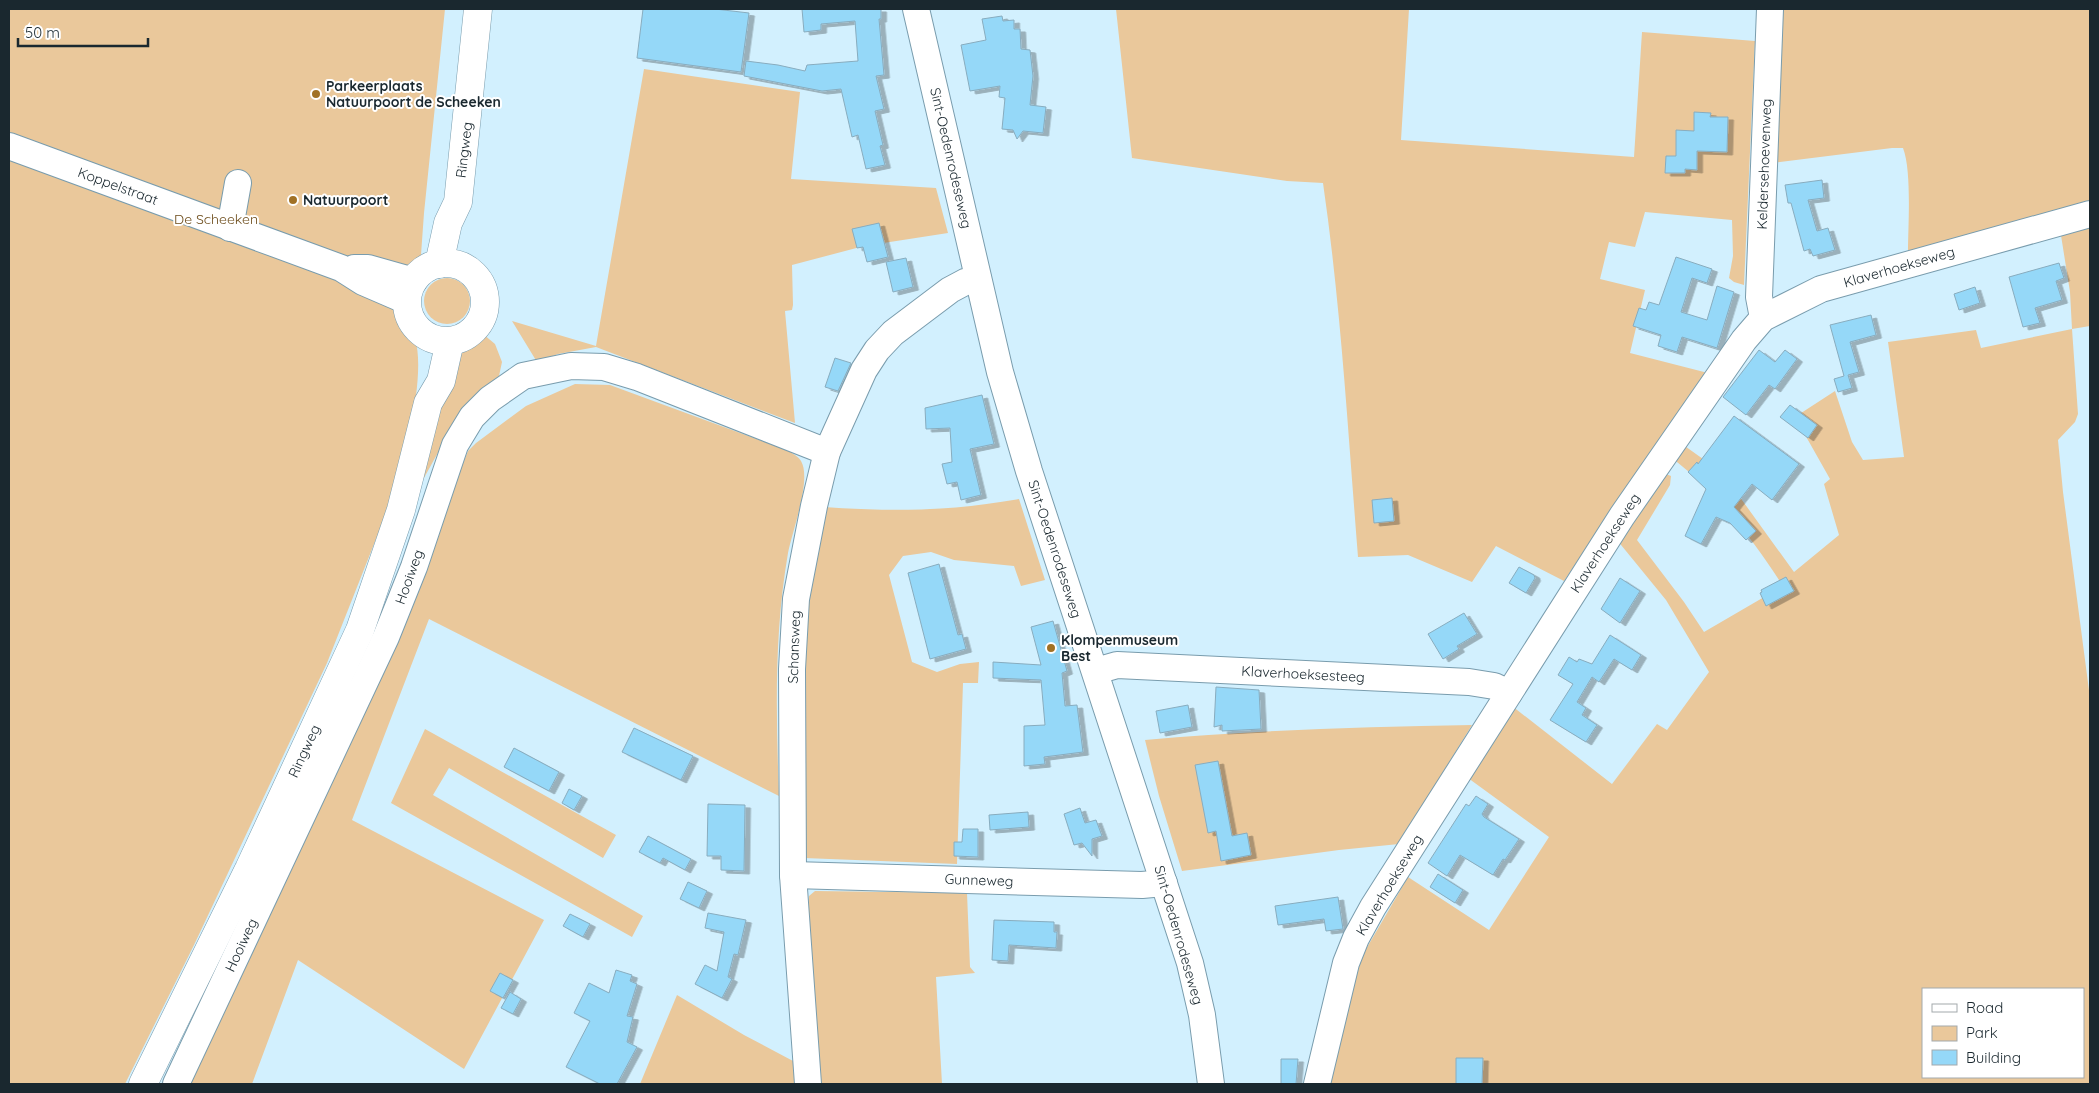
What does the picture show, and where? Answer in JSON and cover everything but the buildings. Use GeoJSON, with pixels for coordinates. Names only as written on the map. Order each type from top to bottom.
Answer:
{"type":"FeatureCollection","features":[{"type":"Feature","properties":{"kind":"main road","name":"Ringweg"},"geometry":{"type":"LineString","coordinates":[[450,265],[448,223],[458,202],[478,9]]}},
{"type":"Feature","properties":{"kind":"main road"},"geometry":{"type":"LineString","coordinates":[[450,265],[470,271],[479,280],[484,290],[486,302],[479,324],[471,332],[461,339],[440,340],[416,326],[408,309],[411,291],[421,273],[450,265]]}},
{"type":"Feature","properties":{"kind":"main road","name":"Ringweg"},"geometry":{"type":"LineString","coordinates":[[143,1084],[249,869],[360,630],[401,510],[428,403],[441,381],[440,340]]}},
{"type":"Feature","properties":{"kind":"street","name":"Sint-Oedenrodeseweg"},"geometry":{"type":"LineString","coordinates":[[916,9],[1000,372],[1029,471],[1190,963],[1208,1052],[1211,1084]]}},
{"type":"Feature","properties":{"kind":"street","name":"Keldersehoevenweg"},"geometry":{"type":"LineString","coordinates":[[1762,318],[1759,298],[1770,9]]}},
{"type":"Feature","properties":{"kind":"street","name":"Koppelstraat"},"geometry":{"type":"LineString","coordinates":[[9,146],[341,268],[363,282],[411,291]]}},
{"type":"Feature","properties":{"kind":"street"},"geometry":{"type":"LineString","coordinates":[[230,228],[238,184]]}},
{"type":"Feature","properties":{"kind":"street","name":"Klaverhoekseweg"},"geometry":{"type":"LineString","coordinates":[[1317,1084],[1346,963],[1356,938],[1373,907],[1622,516],[1744,340],[1762,318],[1821,289],[2090,214]]}},
{"type":"Feature","properties":{"kind":"street","name":"Schansweg"},"geometry":{"type":"LineString","coordinates":[[808,1084],[793,875],[792,669],[796,600],[814,506],[827,452],[864,370],[877,350],[893,333],[950,290],[966,282],[978,279]]}},
{"type":"Feature","properties":{"kind":"street","name":"Hooiweg"},"geometry":{"type":"LineString","coordinates":[[176,1084],[386,637],[414,567],[455,445],[472,417],[490,399],[523,376],[571,366],[604,367],[827,452]]}},
{"type":"Feature","properties":{"kind":"street","name":"Klaverhoeksesteeg"},"geometry":{"type":"LineString","coordinates":[[1096,671],[1117,665],[1469,682],[1494,686],[1509,693]]}},
{"type":"Feature","properties":{"kind":"street","name":"Gunneweg"},"geometry":{"type":"LineString","coordinates":[[793,875],[1142,885],[1164,883]]}},
{"type":"Feature","properties":{"kind":"green space","name":"De Scheeken"},"geometry":{"type":"Polygon","coordinates":[[[9,9],[445,9],[424,213],[415,339],[418,354],[416,393],[409,437],[395,491],[327,663],[194,945],[125,1084],[9,1084],[9,9]]]}},
{"type":"Feature","properties":{"kind":"green space"},"geometry":{"type":"Polygon","coordinates":[[[1116,9],[1409,9],[1401,140],[1634,157],[1642,32],[1755,41],[1744,285],[1734,282],[1729,278],[1733,256],[1732,220],[1645,212],[1635,247],[1609,242],[1600,279],[1645,290],[1630,353],[1708,373],[1652,449],[1564,581],[1496,546],[1472,582],[1408,555],[1358,557],[1339,323],[1323,183],[1287,181],[1132,158],[1116,9]]]}},
{"type":"Feature","properties":{"kind":"green space"},"geometry":{"type":"Polygon","coordinates":[[[1780,9],[2090,9],[2090,201],[1908,253],[1909,184],[1903,148],[1772,163],[1780,9]]]}},
{"type":"Feature","properties":{"kind":"green space"},"geometry":{"type":"Polygon","coordinates":[[[644,69],[800,92],[791,179],[936,188],[948,233],[864,246],[792,265],[793,305],[792,310],[785,311],[795,423],[596,347],[558,354],[537,362],[512,321],[596,346],[644,69]]]}},
{"type":"Feature","properties":{"kind":"green space"},"geometry":{"type":"Polygon","coordinates":[[[2090,221],[2090,326],[2072,329],[2070,292],[2060,229],[2090,221]]]}},
{"type":"Feature","properties":{"kind":"green space"},"geometry":{"type":"Polygon","coordinates":[[[443,278],[451,278],[460,282],[466,288],[470,301],[466,314],[460,320],[451,324],[443,324],[434,320],[428,314],[424,305],[424,297],[428,288],[434,282],[443,278]]]}},
{"type":"Feature","properties":{"kind":"green space"},"geometry":{"type":"Polygon","coordinates":[[[2072,329],[2078,414],[2075,422],[2058,440],[2090,698],[2090,1084],[1327,1084],[1362,956],[1408,877],[1489,930],[1549,837],[1468,778],[1512,706],[1612,784],[1657,724],[1667,730],[1709,672],[1666,600],[1617,540],[1666,474],[1671,476],[1670,485],[1637,540],[1704,632],[1783,586],[1733,517],[1704,486],[1672,458],[1682,444],[1710,464],[1734,489],[1794,572],[1839,535],[1824,484],[1830,479],[1795,417],[1835,391],[1852,442],[1863,460],[1904,457],[1888,342],[1976,330],[1981,348],[2072,329]]]}},
{"type":"Feature","properties":{"kind":"green space"},"geometry":{"type":"Polygon","coordinates":[[[483,334],[495,344],[502,362],[499,376],[462,409],[419,487],[438,421],[452,360],[460,349],[483,334]]]}},
{"type":"Feature","properties":{"kind":"green space"},"geometry":{"type":"Polygon","coordinates":[[[575,384],[610,385],[789,451],[801,461],[804,469],[803,492],[788,553],[783,583],[778,644],[777,735],[779,796],[429,619],[352,820],[544,920],[464,1069],[298,960],[252,1084],[181,1084],[407,600],[468,451],[526,406],[575,384]]]}},
{"type":"Feature","properties":{"kind":"green space"},"geometry":{"type":"Polygon","coordinates":[[[1019,499],[1045,580],[1021,586],[1014,566],[954,560],[931,552],[903,556],[889,575],[912,662],[937,672],[960,664],[979,662],[978,683],[963,683],[957,864],[804,858],[804,612],[824,507],[874,510],[922,509],[970,506],[1019,499]]]}},
{"type":"Feature","properties":{"kind":"green space"},"geometry":{"type":"Polygon","coordinates":[[[1472,725],[1399,844],[1182,871],[1159,796],[1145,740],[1309,730],[1472,725]]]}},
{"type":"Feature","properties":{"kind":"green space"},"geometry":{"type":"Polygon","coordinates":[[[425,729],[616,835],[603,858],[449,768],[433,795],[643,916],[632,937],[391,803],[425,729]]]}},
{"type":"Feature","properties":{"kind":"green space"},"geometry":{"type":"Polygon","coordinates":[[[815,891],[967,893],[970,967],[975,973],[936,977],[942,1084],[819,1084],[808,909],[809,896],[815,891]]]}},
{"type":"Feature","properties":{"kind":"green space"},"geometry":{"type":"Polygon","coordinates":[[[677,995],[744,1035],[793,1061],[795,1084],[640,1084],[677,995]]]}},
{"type":"Feature","properties":{"kind":"place","name":"Parkeerplaats Natuurpoort de Scheeken"},"geometry":{"type":"Point","coordinates":[316,94]}},
{"type":"Feature","properties":{"kind":"place","name":"Natuurpoort"},"geometry":{"type":"Point","coordinates":[293,200]}},
{"type":"Feature","properties":{"kind":"place","name":"Klompenmuseum Best"},"geometry":{"type":"Point","coordinates":[1051,648]}}]}
